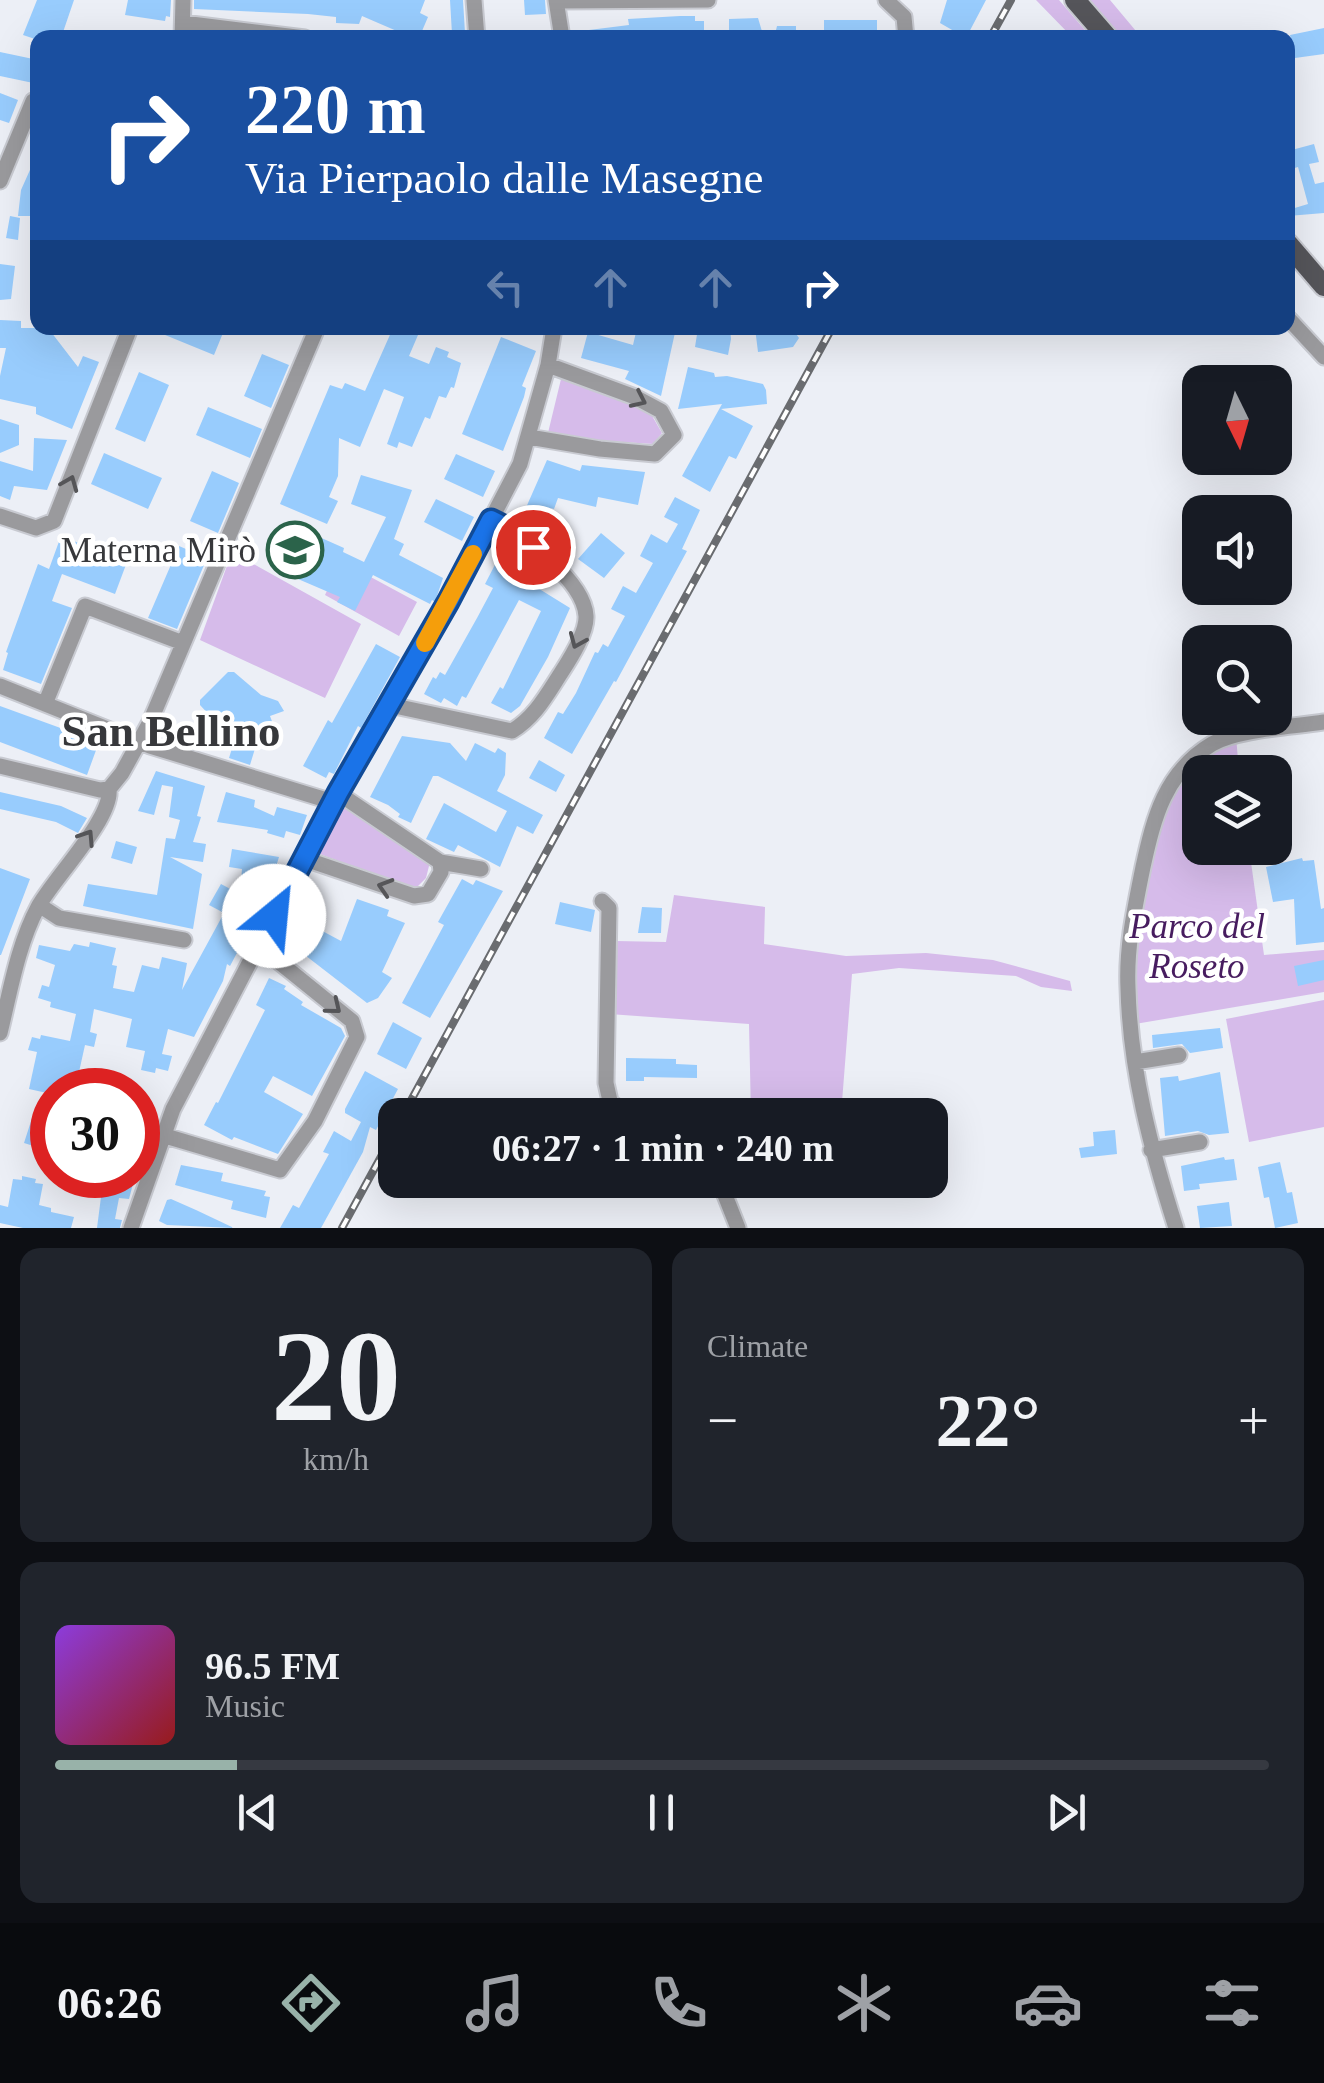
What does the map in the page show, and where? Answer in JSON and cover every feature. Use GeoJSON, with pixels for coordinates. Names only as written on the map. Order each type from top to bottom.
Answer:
{"type":"FeatureCollection","features":[{"type":"Feature","properties":{"kind":"main road"},"geometry":{"type":"LineString","coordinates":[[1075,0],[1101,30]]}},
{"type":"Feature","properties":{"kind":"main road"},"geometry":{"type":"LineString","coordinates":[[1295,253],[1324,286]]}},
{"type":"Feature","properties":{"kind":"street"},"geometry":{"type":"LineString","coordinates":[[182,30],[184,0]]}},
{"type":"Feature","properties":{"kind":"street"},"geometry":{"type":"LineString","coordinates":[[474,0],[476,30]]}},
{"type":"Feature","properties":{"kind":"street"},"geometry":{"type":"LineString","coordinates":[[561,30],[556,0],[708,0]]}},
{"type":"Feature","properties":{"kind":"street"},"geometry":{"type":"LineString","coordinates":[[886,0],[904,18],[905,30]]}},
{"type":"Feature","properties":{"kind":"street"},"geometry":{"type":"LineString","coordinates":[[0,181],[30,108]]}},
{"type":"Feature","properties":{"kind":"street"},"geometry":{"type":"LineString","coordinates":[[1295,326],[1324,357]]}},
{"type":"Feature","properties":{"kind":"street"},"geometry":{"type":"LineString","coordinates":[[0,516],[36,528],[54,520],[127,335]]}},
{"type":"Feature","properties":{"kind":"street"},"geometry":{"type":"LineString","coordinates":[[0,1033],[39,905],[105,810],[109,790],[139,742],[314,335]]}},
{"type":"Feature","properties":{"kind":"street"},"geometry":{"type":"LineString","coordinates":[[131,1228],[162,1135],[258,945],[520,464],[553,335]]}},
{"type":"Feature","properties":{"kind":"street"},"geometry":{"type":"LineString","coordinates":[[529,437],[655,454],[674,435],[661,411],[548,365]]}},
{"type":"Feature","properties":{"kind":"street"},"geometry":{"type":"LineString","coordinates":[[390,705],[512,731],[529,720],[570,658],[587,619],[579,590],[517,533],[491,520]]}},
{"type":"Feature","properties":{"kind":"street"},"geometry":{"type":"LineString","coordinates":[[45,704],[85,606],[183,643]]}},
{"type":"Feature","properties":{"kind":"street"},"geometry":{"type":"LineString","coordinates":[[0,686],[139,742],[335,798],[440,862],[482,870]]}},
{"type":"Feature","properties":{"kind":"street"},"geometry":{"type":"LineString","coordinates":[[1176,1228],[1151,1150],[1135,1062],[1128,988],[1132,924],[1152,825],[1175,774],[1214,743],[1324,722]]}},
{"type":"Feature","properties":{"kind":"street"},"geometry":{"type":"LineString","coordinates":[[0,766],[109,790]]}},
{"type":"Feature","properties":{"kind":"street"},"geometry":{"type":"LineString","coordinates":[[305,859],[414,896],[428,894],[441,872],[440,862]]}},
{"type":"Feature","properties":{"kind":"street"},"geometry":{"type":"LineString","coordinates":[[602,901],[609,908],[606,1083],[610,1098]]}},
{"type":"Feature","properties":{"kind":"street"},"geometry":{"type":"LineString","coordinates":[[39,905],[60,918],[184,940]]}},
{"type":"Feature","properties":{"kind":"street"},"geometry":{"type":"LineString","coordinates":[[162,1135],[280,1170],[324,1104],[357,1037],[352,1022],[258,945]]}},
{"type":"Feature","properties":{"kind":"street"},"geometry":{"type":"LineString","coordinates":[[1135,1062],[1179,1056]]}},
{"type":"Feature","properties":{"kind":"street"},"geometry":{"type":"LineString","coordinates":[[1151,1150],[1200,1142]]}},
{"type":"Feature","properties":{"kind":"street"},"geometry":{"type":"LineString","coordinates":[[726,1198],[738,1228]]}},
{"type":"Feature","properties":{"kind":"green space"},"geometry":{"type":"Polygon","coordinates":[[[1036,0],[1059,0],[1085,30],[1065,30],[1036,0]]]}},
{"type":"Feature","properties":{"kind":"green space"},"geometry":{"type":"Polygon","coordinates":[[[1085,0],[1110,0],[1135,30],[1113,30],[1085,0]]]}},
{"type":"Feature","properties":{"kind":"green space"},"geometry":{"type":"Polygon","coordinates":[[[562,375],[651,414],[662,433],[653,444],[547,437],[562,375]]]}},
{"type":"Feature","properties":{"kind":"green space"},"geometry":{"type":"Polygon","coordinates":[[[232,552],[361,624],[325,698],[200,640],[232,552]]]}},
{"type":"Feature","properties":{"kind":"green space"},"geometry":{"type":"Polygon","coordinates":[[[341,561],[417,602],[399,636],[325,595],[341,561]]]}},
{"type":"Feature","properties":{"kind":"green space","name":"Parco del Roseto"},"geometry":{"type":"Polygon","coordinates":[[[1236,736],[1238,755],[1208,755],[1236,736]]]}},
{"type":"Feature","properties":{"kind":"green space","name":"Parco del Roseto"},"geometry":{"type":"Polygon","coordinates":[[[1182,773],[1182,865],[1251,865],[1264,955],[1324,950],[1324,992],[1135,1024],[1135,924],[1155,825],[1182,773]]]}},
{"type":"Feature","properties":{"kind":"green space"},"geometry":{"type":"Polygon","coordinates":[[[344,806],[430,862],[426,878],[415,889],[317,853],[344,806]]]}},
{"type":"Feature","properties":{"kind":"green space"},"geometry":{"type":"Polygon","coordinates":[[[674,895],[765,907],[764,944],[846,956],[926,953],[993,960],[1070,981],[1072,991],[1041,987],[1016,976],[899,968],[852,974],[842,1098],[751,1098],[749,1024],[609,1014],[616,941],[666,942],[674,895]]]}},
{"type":"Feature","properties":{"kind":"green space"},"geometry":{"type":"Polygon","coordinates":[[[1324,1000],[1324,1127],[1249,1142],[1226,1019],[1324,1000]]]}},
{"type":"Feature","properties":{"kind":"building"},"geometry":{"type":"Polygon","coordinates":[[[37,0],[74,0],[64,30],[30,30],[30,37],[23,35],[37,0]]]}},
{"type":"Feature","properties":{"kind":"building"},"geometry":{"type":"Polygon","coordinates":[[[128,0],[171,0],[170,17],[166,16],[165,21],[125,15],[128,0]]]}},
{"type":"Feature","properties":{"kind":"building"},"geometry":{"type":"Polygon","coordinates":[[[194,0],[425,0],[420,13],[428,17],[422,30],[394,30],[362,16],[359,24],[336,23],[336,17],[308,14],[194,9],[194,0]]]}},
{"type":"Feature","properties":{"kind":"building"},"geometry":{"type":"Polygon","coordinates":[[[450,0],[463,0],[465,30],[452,30],[450,0]]]}},
{"type":"Feature","properties":{"kind":"building"},"geometry":{"type":"Polygon","coordinates":[[[524,0],[545,0],[546,14],[525,15],[524,0]]]}},
{"type":"Feature","properties":{"kind":"building"},"geometry":{"type":"Polygon","coordinates":[[[947,0],[986,0],[970,30],[952,30],[940,23],[947,0]]]}},
{"type":"Feature","properties":{"kind":"building"},"geometry":{"type":"Polygon","coordinates":[[[695,16],[695,21],[704,21],[704,30],[589,30],[629,25],[628,19],[695,16]]]}},
{"type":"Feature","properties":{"kind":"building"},"geometry":{"type":"Polygon","coordinates":[[[758,18],[762,30],[729,30],[729,19],[758,18]]]}},
{"type":"Feature","properties":{"kind":"building"},"geometry":{"type":"Polygon","coordinates":[[[824,20],[877,20],[877,30],[824,30],[824,20]]]}},
{"type":"Feature","properties":{"kind":"building"},"geometry":{"type":"Polygon","coordinates":[[[777,26],[796,26],[796,30],[776,30],[777,26]]]}},
{"type":"Feature","properties":{"kind":"building"},"geometry":{"type":"Polygon","coordinates":[[[1324,28],[1324,54],[1295,58],[1295,34],[1324,28]]]}},
{"type":"Feature","properties":{"kind":"building"},"geometry":{"type":"Polygon","coordinates":[[[0,52],[30,58],[30,82],[0,76],[0,52]]]}},
{"type":"Feature","properties":{"kind":"building"},"geometry":{"type":"Polygon","coordinates":[[[0,93],[18,100],[9,123],[0,120],[0,93]]]}},
{"type":"Feature","properties":{"kind":"building"},"geometry":{"type":"Polygon","coordinates":[[[1314,144],[1319,162],[1309,164],[1315,184],[1324,182],[1324,213],[1295,215],[1295,208],[1308,204],[1298,167],[1295,168],[1295,149],[1314,144]]]}},
{"type":"Feature","properties":{"kind":"building"},"geometry":{"type":"Polygon","coordinates":[[[30,170],[30,216],[18,216],[21,190],[30,170]]]}},
{"type":"Feature","properties":{"kind":"building"},"geometry":{"type":"Polygon","coordinates":[[[10,216],[20,218],[18,240],[6,238],[10,216]]]}},
{"type":"Feature","properties":{"kind":"building"},"geometry":{"type":"Polygon","coordinates":[[[0,264],[15,266],[11,299],[0,300],[0,264]]]}},
{"type":"Feature","properties":{"kind":"building"},"geometry":{"type":"Polygon","coordinates":[[[0,320],[21,321],[21,328],[30,328],[30,335],[53,335],[78,367],[83,356],[99,362],[72,429],[36,414],[36,407],[0,399],[6,348],[0,348],[0,320]]]}},
{"type":"Feature","properties":{"kind":"building"},"geometry":{"type":"Polygon","coordinates":[[[165,335],[222,335],[214,355],[165,335]]]}},
{"type":"Feature","properties":{"kind":"building"},"geometry":{"type":"Polygon","coordinates":[[[390,335],[418,335],[409,356],[429,364],[436,347],[461,363],[454,388],[446,398],[439,396],[412,447],[399,442],[397,448],[387,444],[404,397],[384,389],[360,447],[339,438],[338,476],[329,497],[338,501],[327,524],[280,504],[330,385],[342,389],[345,383],[365,391],[390,335]]]}},
{"type":"Feature","properties":{"kind":"building"},"geometry":{"type":"Polygon","coordinates":[[[587,335],[633,345],[635,335],[674,335],[661,396],[625,379],[629,371],[581,358],[587,335]]]}},
{"type":"Feature","properties":{"kind":"building"},"geometry":{"type":"Polygon","coordinates":[[[697,335],[731,335],[728,355],[695,347],[697,335]]]}},
{"type":"Feature","properties":{"kind":"building"},"geometry":{"type":"Polygon","coordinates":[[[756,335],[799,338],[793,347],[758,352],[756,335]]]}},
{"type":"Feature","properties":{"kind":"building"},"geometry":{"type":"Polygon","coordinates":[[[501,337],[536,351],[522,386],[526,388],[524,397],[503,451],[462,434],[501,337]]]}},
{"type":"Feature","properties":{"kind":"building"},"geometry":{"type":"Polygon","coordinates":[[[262,354],[289,365],[271,408],[244,396],[262,354]]]}},
{"type":"Feature","properties":{"kind":"building"},"geometry":{"type":"Polygon","coordinates":[[[688,367],[714,373],[715,377],[763,384],[766,390],[767,404],[721,409],[753,426],[736,459],[729,456],[710,492],[682,476],[722,404],[678,409],[688,367]]]}},
{"type":"Feature","properties":{"kind":"building"},"geometry":{"type":"Polygon","coordinates":[[[139,372],[169,385],[145,442],[115,429],[139,372]]]}},
{"type":"Feature","properties":{"kind":"building"},"geometry":{"type":"Polygon","coordinates":[[[208,407],[262,429],[250,458],[196,435],[208,407]]]}},
{"type":"Feature","properties":{"kind":"building"},"geometry":{"type":"Polygon","coordinates":[[[0,419],[19,425],[19,445],[0,453],[0,419]]]}},
{"type":"Feature","properties":{"kind":"building"},"geometry":{"type":"Polygon","coordinates":[[[34,438],[67,440],[47,490],[14,486],[10,500],[0,496],[0,461],[33,471],[34,438]]]}},
{"type":"Feature","properties":{"kind":"building"},"geometry":{"type":"Polygon","coordinates":[[[104,453],[162,478],[148,509],[91,484],[104,453]]]}},
{"type":"Feature","properties":{"kind":"building"},"geometry":{"type":"Polygon","coordinates":[[[456,454],[495,471],[483,497],[444,479],[456,454]]]}},
{"type":"Feature","properties":{"kind":"building"},"geometry":{"type":"Polygon","coordinates":[[[547,460],[580,471],[582,465],[645,472],[638,505],[598,497],[596,507],[558,498],[540,535],[521,519],[547,460]]]}},
{"type":"Feature","properties":{"kind":"building"},"geometry":{"type":"Polygon","coordinates":[[[212,471],[239,483],[218,533],[190,521],[212,471]]]}},
{"type":"Feature","properties":{"kind":"building"},"geometry":{"type":"Polygon","coordinates":[[[361,475],[412,490],[394,539],[404,544],[399,555],[443,578],[435,602],[430,604],[373,575],[355,611],[337,602],[340,597],[298,579],[317,536],[364,562],[386,517],[351,504],[361,475]]]}},
{"type":"Feature","properties":{"kind":"building"},"geometry":{"type":"Polygon","coordinates":[[[675,497],[700,510],[682,549],[687,551],[572,754],[544,738],[558,712],[563,714],[576,693],[595,652],[603,644],[608,647],[625,616],[611,609],[623,586],[636,593],[653,563],[640,556],[651,534],[667,543],[678,524],[664,517],[675,497]]]}},
{"type":"Feature","properties":{"kind":"building"},"geometry":{"type":"Polygon","coordinates":[[[436,499],[474,517],[462,541],[424,522],[436,499]]]}},
{"type":"Feature","properties":{"kind":"building"},"geometry":{"type":"Polygon","coordinates":[[[601,533],[625,553],[604,578],[578,559],[601,533]]]}},
{"type":"Feature","properties":{"kind":"building"},"geometry":{"type":"Polygon","coordinates":[[[61,536],[127,562],[115,594],[62,574],[52,601],[72,608],[41,684],[3,670],[38,564],[49,569],[61,536]]]}},
{"type":"Feature","properties":{"kind":"building"},"geometry":{"type":"Polygon","coordinates":[[[179,546],[207,558],[177,629],[148,618],[179,546]]]}},
{"type":"Feature","properties":{"kind":"building"},"geometry":{"type":"Polygon","coordinates":[[[500,555],[531,577],[528,582],[570,608],[548,657],[520,706],[511,713],[491,703],[500,687],[503,689],[541,611],[519,600],[466,698],[462,696],[457,706],[444,698],[441,703],[424,694],[433,677],[436,679],[440,672],[445,675],[477,618],[493,588],[485,584],[500,555]]]}},
{"type":"Feature","properties":{"kind":"building"},"geometry":{"type":"Polygon","coordinates":[[[376,644],[400,657],[334,774],[329,772],[326,778],[303,766],[376,644]]]}},
{"type":"Feature","properties":{"kind":"building"},"geometry":{"type":"Polygon","coordinates":[[[228,672],[234,672],[261,695],[278,701],[284,711],[270,716],[273,724],[257,742],[250,765],[229,758],[234,742],[200,705],[200,700],[228,672]]]}},
{"type":"Feature","properties":{"kind":"building"},"geometry":{"type":"Polygon","coordinates":[[[0,706],[99,742],[87,775],[0,742],[0,706]]]}},
{"type":"Feature","properties":{"kind":"building"},"geometry":{"type":"Polygon","coordinates":[[[402,736],[450,743],[466,761],[475,743],[495,753],[498,748],[506,753],[505,775],[497,791],[543,815],[533,834],[517,826],[500,867],[458,845],[454,852],[426,839],[444,803],[496,832],[507,811],[438,776],[433,776],[411,823],[370,797],[402,736]]]}},
{"type":"Feature","properties":{"kind":"building"},"geometry":{"type":"Polygon","coordinates":[[[539,760],[565,775],[556,792],[529,778],[539,760]]]}},
{"type":"Feature","properties":{"kind":"building"},"geometry":{"type":"Polygon","coordinates":[[[156,771],[205,786],[193,842],[206,844],[203,862],[170,857],[202,874],[193,929],[83,906],[88,884],[157,895],[166,838],[175,839],[180,820],[169,817],[173,787],[162,785],[154,815],[138,811],[156,771]]]}},
{"type":"Feature","properties":{"kind":"building"},"geometry":{"type":"Polygon","coordinates":[[[0,792],[61,806],[87,818],[78,833],[56,822],[0,809],[0,792]]]}},
{"type":"Feature","properties":{"kind":"building"},"geometry":{"type":"Polygon","coordinates":[[[226,792],[255,800],[254,807],[274,816],[277,807],[307,815],[300,835],[286,831],[284,838],[267,833],[268,830],[217,822],[226,792]]]}},
{"type":"Feature","properties":{"kind":"building"},"geometry":{"type":"Polygon","coordinates":[[[116,841],[137,847],[132,864],[111,858],[116,841]]]}},
{"type":"Feature","properties":{"kind":"building"},"geometry":{"type":"Polygon","coordinates":[[[232,849],[279,857],[270,886],[241,881],[242,869],[229,867],[232,849]]]}},
{"type":"Feature","properties":{"kind":"building"},"geometry":{"type":"Polygon","coordinates":[[[1292,860],[1314,860],[1321,909],[1324,908],[1324,942],[1296,945],[1294,899],[1273,902],[1266,867],[1292,865],[1292,860]]]}},
{"type":"Feature","properties":{"kind":"building"},"geometry":{"type":"Polygon","coordinates":[[[0,868],[30,879],[1,955],[0,955],[0,868]]]}},
{"type":"Feature","properties":{"kind":"building"},"geometry":{"type":"Polygon","coordinates":[[[462,879],[503,891],[430,1018],[402,1003],[444,925],[438,922],[462,879]]]}},
{"type":"Feature","properties":{"kind":"building"},"geometry":{"type":"Polygon","coordinates":[[[221,884],[262,906],[230,966],[227,964],[223,981],[194,1037],[168,1029],[162,1054],[172,1056],[168,1071],[141,1068],[145,1051],[126,1047],[132,1019],[94,1009],[90,1032],[97,1034],[94,1047],[85,1045],[80,1068],[34,1068],[37,1052],[28,1050],[32,1037],[70,1041],[76,1014],[50,1007],[51,1002],[38,998],[42,985],[49,987],[55,965],[36,958],[39,945],[70,951],[74,944],[89,947],[90,942],[116,948],[113,988],[134,992],[142,965],[159,969],[162,957],[187,963],[182,990],[224,913],[209,905],[221,884]]]}},
{"type":"Feature","properties":{"kind":"building"},"geometry":{"type":"Polygon","coordinates":[[[357,899],[389,910],[387,916],[405,923],[382,972],[392,978],[378,998],[367,1003],[288,942],[300,919],[341,941],[357,899]]]}},
{"type":"Feature","properties":{"kind":"building"},"geometry":{"type":"Polygon","coordinates":[[[560,902],[595,910],[591,932],[555,924],[560,902]]]}},
{"type":"Feature","properties":{"kind":"building"},"geometry":{"type":"Polygon","coordinates":[[[642,907],[662,908],[661,933],[638,933],[642,907]]]}},
{"type":"Feature","properties":{"kind":"building"},"geometry":{"type":"Polygon","coordinates":[[[1324,960],[1324,980],[1298,986],[1294,966],[1324,960]]]}},
{"type":"Feature","properties":{"kind":"building"},"geometry":{"type":"Polygon","coordinates":[[[269,978],[286,986],[284,989],[303,1002],[301,1005],[341,1028],[345,1036],[312,1096],[273,1076],[264,1092],[303,1114],[278,1154],[234,1137],[232,1140],[204,1125],[265,1010],[256,1005],[269,978]]]}},
{"type":"Feature","properties":{"kind":"building"},"geometry":{"type":"Polygon","coordinates":[[[393,1022],[422,1038],[406,1069],[377,1054],[393,1022]]]}},
{"type":"Feature","properties":{"kind":"building"},"geometry":{"type":"Polygon","coordinates":[[[1220,1028],[1223,1048],[1190,1053],[1182,1044],[1153,1048],[1152,1035],[1220,1028]]]}},
{"type":"Feature","properties":{"kind":"building"},"geometry":{"type":"Polygon","coordinates":[[[626,1058],[676,1059],[676,1064],[697,1065],[697,1078],[644,1077],[644,1081],[626,1081],[626,1058]]]}},
{"type":"Feature","properties":{"kind":"building"},"geometry":{"type":"Polygon","coordinates":[[[365,1071],[398,1089],[393,1098],[378,1098],[378,1126],[376,1130],[370,1127],[363,1152],[321,1228],[280,1228],[293,1205],[299,1208],[329,1154],[323,1152],[334,1131],[351,1141],[361,1122],[345,1113],[365,1071]]]}},
{"type":"Feature","properties":{"kind":"building"},"geometry":{"type":"Polygon","coordinates":[[[1220,1072],[1229,1133],[1209,1135],[1198,1131],[1165,1136],[1160,1078],[1178,1076],[1179,1081],[1220,1072]]]}},
{"type":"Feature","properties":{"kind":"building"},"geometry":{"type":"Polygon","coordinates":[[[1115,1130],[1117,1154],[1081,1158],[1079,1148],[1094,1146],[1093,1132],[1115,1130]]]}},
{"type":"Feature","properties":{"kind":"building"},"geometry":{"type":"Polygon","coordinates":[[[1224,1157],[1234,1159],[1237,1180],[1199,1184],[1200,1189],[1184,1191],[1181,1166],[1224,1157]]]}},
{"type":"Feature","properties":{"kind":"building"},"geometry":{"type":"Polygon","coordinates":[[[1280,1162],[1287,1193],[1292,1192],[1298,1223],[1275,1228],[1258,1167],[1280,1162]]]}},
{"type":"Feature","properties":{"kind":"building"},"geometry":{"type":"Polygon","coordinates":[[[181,1165],[223,1173],[221,1181],[266,1191],[264,1196],[270,1197],[266,1218],[231,1209],[233,1201],[175,1185],[181,1165]]]}},
{"type":"Feature","properties":{"kind":"building"},"geometry":{"type":"Polygon","coordinates":[[[22,1176],[30,1178],[30,1198],[40,1198],[39,1205],[74,1217],[71,1228],[23,1228],[0,1223],[0,1205],[8,1207],[13,1179],[22,1180],[22,1176]]]}},
{"type":"Feature","properties":{"kind":"building"},"geometry":{"type":"Polygon","coordinates":[[[101,1198],[119,1198],[115,1219],[122,1220],[120,1228],[97,1228],[101,1198]]]}},
{"type":"Feature","properties":{"kind":"building"},"geometry":{"type":"Polygon","coordinates":[[[167,1200],[234,1228],[167,1225],[159,1221],[167,1200]]]}},
{"type":"Feature","properties":{"kind":"building"},"geometry":{"type":"Polygon","coordinates":[[[1229,1202],[1232,1226],[1200,1228],[1197,1206],[1229,1202]]]}},
{"type":"Feature","properties":{"kind":"railway"},"geometry":{"type":"LineString","coordinates":[[994,30],[1011,0]]}},
{"type":"Feature","properties":{"kind":"railway"},"geometry":{"type":"LineString","coordinates":[[412,1098],[828,335]]}},
{"type":"Feature","properties":{"kind":"railway"},"geometry":{"type":"LineString","coordinates":[[342,1228],[378,1162]]}},
{"type":"Feature","properties":{"kind":"slow traffic"},"geometry":{"type":"LineString","coordinates":[[425,643],[473,554]]}},
{"type":"Feature","properties":{"kind":"place","name":"Materna Mirò"},"geometry":{"type":"Point","coordinates":[295,550]}},
{"type":"Feature","properties":{"kind":"district","name":"San Bellino"},"geometry":{"type":"Point","coordinates":[171,731]}},
{"type":"Feature","properties":{"kind":"route"},"geometry":{"type":"LineString","coordinates":[[274,916],[491,520],[517,533],[533,547]]}}]}
